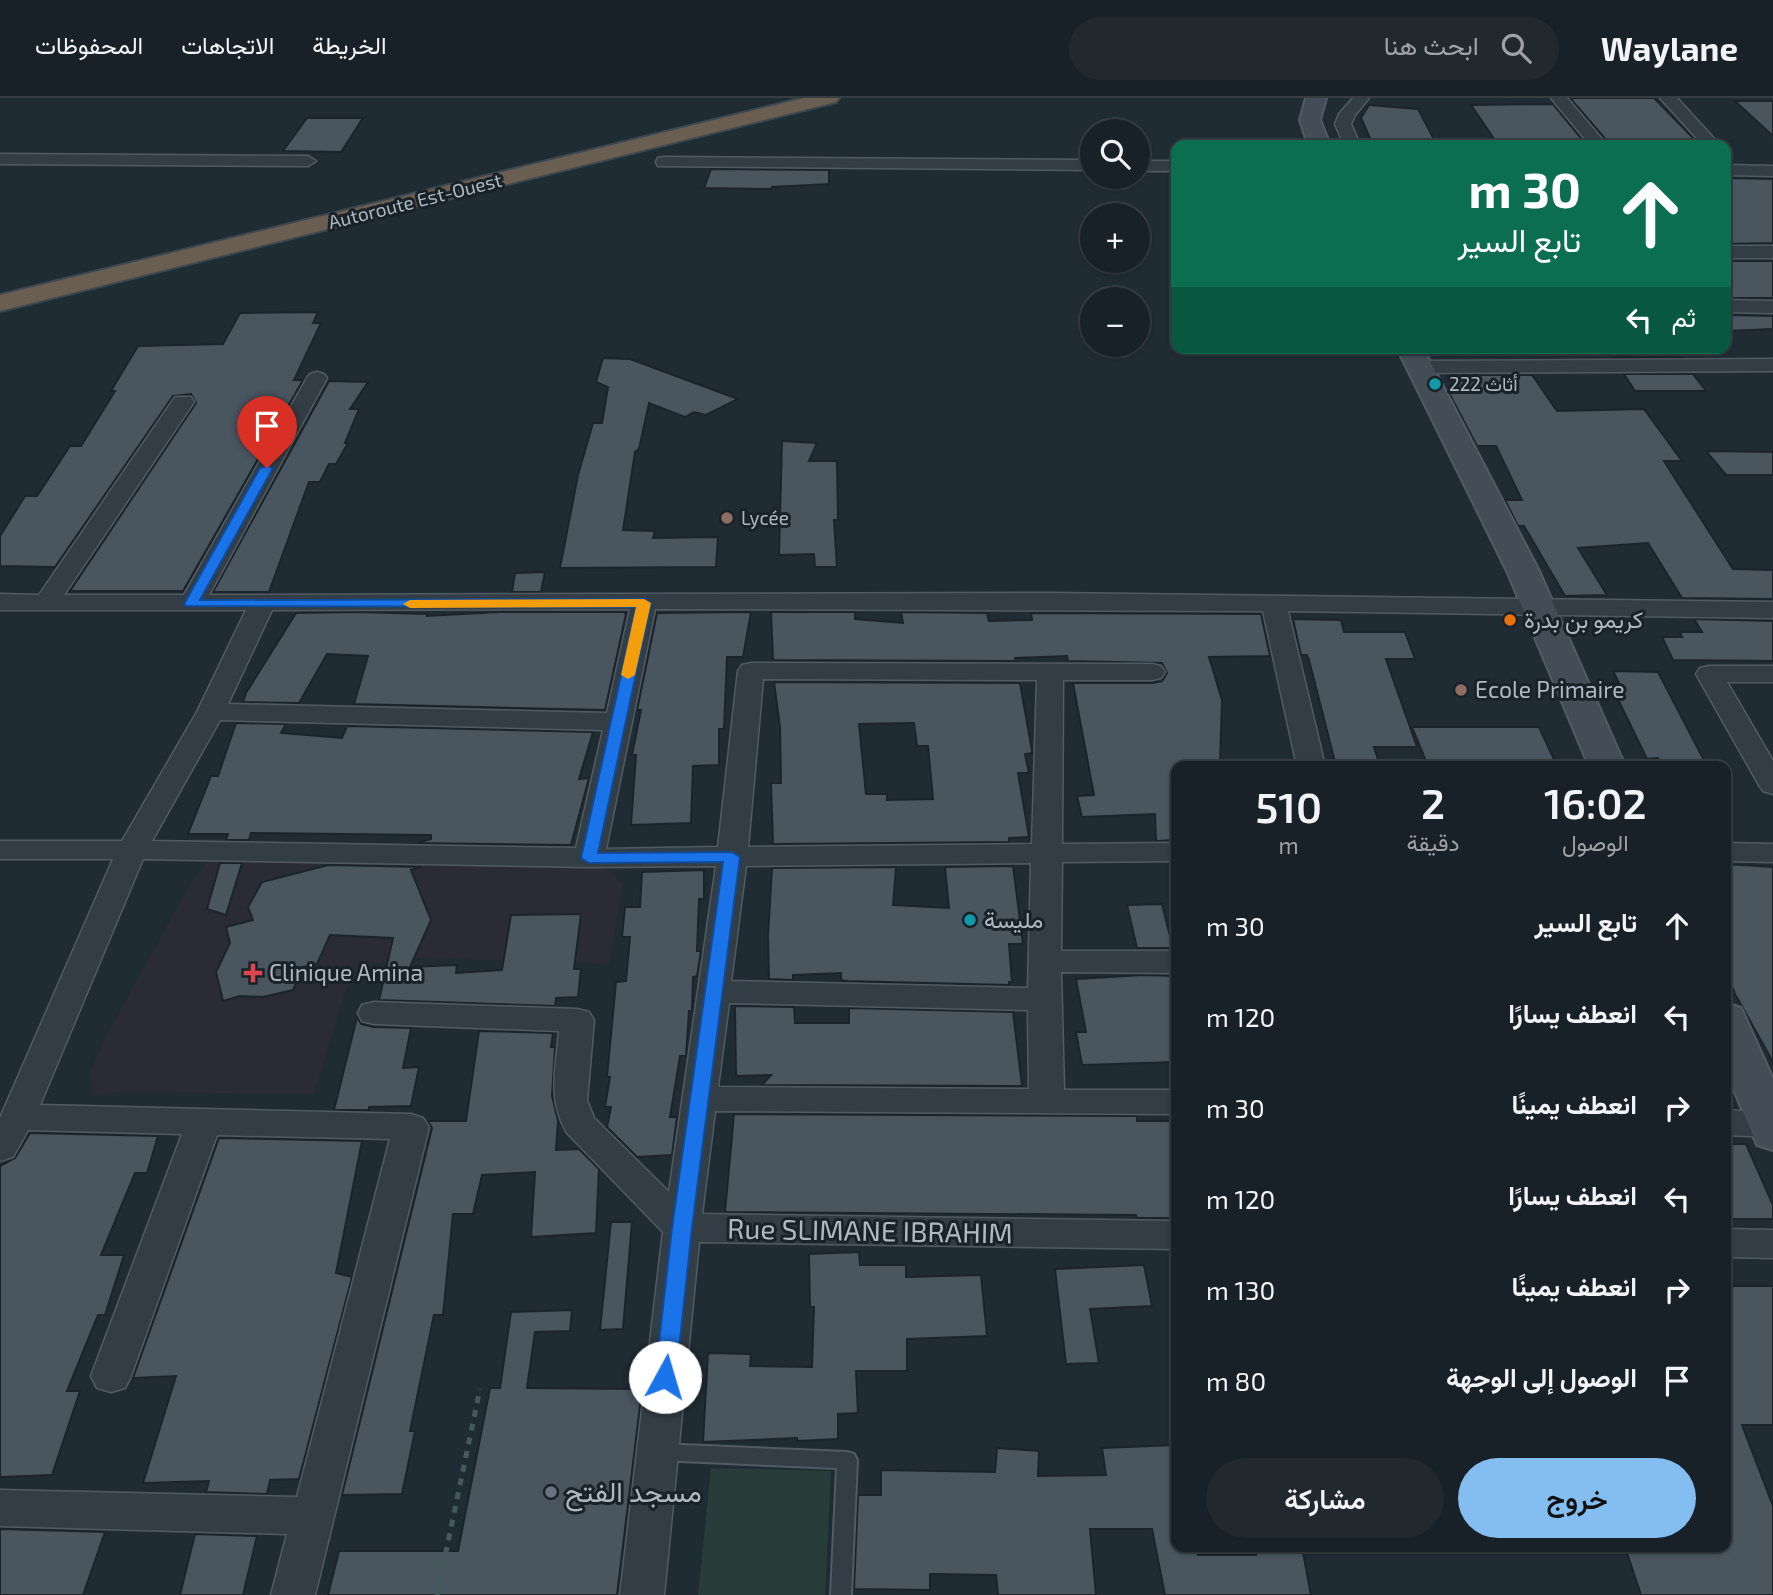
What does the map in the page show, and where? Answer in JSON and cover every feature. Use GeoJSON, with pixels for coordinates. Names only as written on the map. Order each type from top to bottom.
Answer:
{"type":"FeatureCollection","features":[{"type":"Feature","properties":{"kind":"highway","name":"Autoroute Est-Ouest"},"geometry":{"type":"LineString","coordinates":[[0,286],[756,98]]}},
{"type":"Feature","properties":{"kind":"highway","name":"Autoroute Est-Ouest"},"geometry":{"type":"LineString","coordinates":[[0,303],[829,98]]}},
{"type":"Feature","properties":{"kind":"highway"},"geometry":{"type":"LineString","coordinates":[[24,273],[72,268]]}},
{"type":"Feature","properties":{"kind":"main road"},"geometry":{"type":"LineString","coordinates":[[1316,98],[1311,111],[1316,137],[1343,124]]}},
{"type":"Feature","properties":{"kind":"main road"},"geometry":{"type":"LineString","coordinates":[[1415,358],[1523,571],[1605,761]]}},
{"type":"Feature","properties":{"kind":"main road"},"geometry":{"type":"LineString","coordinates":[[1731,1030],[1771,1129]]}},
{"type":"Feature","properties":{"kind":"street"},"geometry":{"type":"LineString","coordinates":[[1350,140],[1343,124],[1347,114],[1361,98]]}},
{"type":"Feature","properties":{"kind":"street"},"geometry":{"type":"LineString","coordinates":[[1559,98],[1595,140]]}},
{"type":"Feature","properties":{"kind":"street"},"geometry":{"type":"LineString","coordinates":[[1668,98],[1707,140]]}},
{"type":"Feature","properties":{"kind":"street"},"geometry":{"type":"LineString","coordinates":[[0,159],[308,162]]}},
{"type":"Feature","properties":{"kind":"street"},"geometry":{"type":"LineString","coordinates":[[664,162],[1080,165]]}},
{"type":"Feature","properties":{"kind":"street"},"geometry":{"type":"LineString","coordinates":[[1150,166],[1171,166]]}},
{"type":"Feature","properties":{"kind":"street"},"geometry":{"type":"LineString","coordinates":[[1731,167],[1773,171]]}},
{"type":"Feature","properties":{"kind":"street"},"geometry":{"type":"LineString","coordinates":[[1731,252],[1773,252]]}},
{"type":"Feature","properties":{"kind":"street"},"geometry":{"type":"LineString","coordinates":[[1731,306],[1773,307]]}},
{"type":"Feature","properties":{"kind":"street"},"geometry":{"type":"LineString","coordinates":[[1415,358],[1773,365]]}},
{"type":"Feature","properties":{"kind":"street"},"geometry":{"type":"LineString","coordinates":[[191,604],[317,379]]}},
{"type":"Feature","properties":{"kind":"street"},"geometry":{"type":"LineString","coordinates":[[46,602],[183,402]]}},
{"type":"Feature","properties":{"kind":"street"},"geometry":{"type":"LineString","coordinates":[[0,602],[262,604],[1053,601],[1539,610],[1773,611]]}},
{"type":"Feature","properties":{"kind":"street"},"geometry":{"type":"LineString","coordinates":[[589,858],[644,603]]}},
{"type":"Feature","properties":{"kind":"street"},"geometry":{"type":"LineString","coordinates":[[262,604],[211,712],[132,850],[9,1132],[204,1121],[411,1127],[293,1595]]}},
{"type":"Feature","properties":{"kind":"street"},"geometry":{"type":"LineString","coordinates":[[1274,604],[1310,761]]}},
{"type":"Feature","properties":{"kind":"street"},"geometry":{"type":"LineString","coordinates":[[642,1595],[682,1228],[732,857],[751,671],[1152,672]]}},
{"type":"Feature","properties":{"kind":"street"},"geometry":{"type":"LineString","coordinates":[[1047,1102],[1044,999],[1045,855],[1050,671]]}},
{"type":"Feature","properties":{"kind":"street"},"geometry":{"type":"LineString","coordinates":[[1773,674],[1709,674],[1773,785]]}},
{"type":"Feature","properties":{"kind":"street"},"geometry":{"type":"LineString","coordinates":[[211,712],[618,722]]}},
{"type":"Feature","properties":{"kind":"street"},"geometry":{"type":"LineString","coordinates":[[0,850],[589,858],[1171,852]]}},
{"type":"Feature","properties":{"kind":"street"},"geometry":{"type":"LineString","coordinates":[[1731,852],[1773,853]]}},
{"type":"Feature","properties":{"kind":"street"},"geometry":{"type":"LineString","coordinates":[[1045,961],[1171,962]]}},
{"type":"Feature","properties":{"kind":"street"},"geometry":{"type":"LineString","coordinates":[[712,992],[1044,999]]}},
{"type":"Feature","properties":{"kind":"street"},"geometry":{"type":"LineString","coordinates":[[374,1013],[577,1020],[570,1100],[579,1124],[682,1228]]}},
{"type":"Feature","properties":{"kind":"street"},"geometry":{"type":"LineString","coordinates":[[701,1099],[1171,1102]]}},
{"type":"Feature","properties":{"kind":"street"},"geometry":{"type":"LineString","coordinates":[[111,1376],[204,1121]]}},
{"type":"Feature","properties":{"kind":"street"},"geometry":{"type":"LineString","coordinates":[[1731,1124],[1771,1129]]}},
{"type":"Feature","properties":{"kind":"street","name":"Rue SLIMANE IBRAHIM"},"geometry":{"type":"LineString","coordinates":[[682,1228],[1171,1235]]}},
{"type":"Feature","properties":{"kind":"street"},"geometry":{"type":"LineString","coordinates":[[1731,1243],[1773,1244]]}},
{"type":"Feature","properties":{"kind":"street"},"geometry":{"type":"LineString","coordinates":[[0,1508],[313,1516]]}},
{"type":"Feature","properties":{"kind":"lane"},"geometry":{"type":"LineString","coordinates":[[657,1452],[847,1461],[841,1595]]}},
{"type":"Feature","properties":{"kind":"path"},"geometry":{"type":"LineString","coordinates":[[437,1595],[480,1389]]}},
{"type":"Feature","properties":{"kind":"shaded area","name":"Clinique Amina"},"geometry":{"type":"Polygon","coordinates":[[[213,856],[605,868],[623,884],[609,964],[417,958],[375,963],[346,988],[314,1094],[122,1092],[93,1096],[90,1073],[104,1040],[192,881],[213,856]]]}},
{"type":"Feature","properties":{"kind":"green space"},"geometry":{"type":"Polygon","coordinates":[[[711,1468],[831,1471],[825,1595],[698,1595],[711,1468]]]}},
{"type":"Feature","properties":{"kind":"building"},"geometry":{"type":"Polygon","coordinates":[[[1570,98],[1654,98],[1695,140],[1606,140],[1570,98]]]}},
{"type":"Feature","properties":{"kind":"building"},"geometry":{"type":"Polygon","coordinates":[[[1735,101],[1773,101],[1773,136],[1735,101]]]}},
{"type":"Feature","properties":{"kind":"building"},"geometry":{"type":"Polygon","coordinates":[[[1553,104],[1583,140],[1495,140],[1471,105],[1553,104]]]}},
{"type":"Feature","properties":{"kind":"building"},"geometry":{"type":"Polygon","coordinates":[[[1369,105],[1418,109],[1434,140],[1371,140],[1361,118],[1369,105]]]}},
{"type":"Feature","properties":{"kind":"building"},"geometry":{"type":"Polygon","coordinates":[[[307,118],[363,118],[341,152],[283,151],[307,118]]]}},
{"type":"Feature","properties":{"kind":"building"},"geometry":{"type":"Polygon","coordinates":[[[711,169],[829,170],[829,184],[772,189],[704,188],[711,169]]]}},
{"type":"Feature","properties":{"kind":"building"},"geometry":{"type":"Polygon","coordinates":[[[1731,178],[1773,179],[1773,243],[1731,244],[1731,178]]]}},
{"type":"Feature","properties":{"kind":"building"},"geometry":{"type":"Polygon","coordinates":[[[1731,261],[1773,261],[1773,298],[1731,298],[1731,261]]]}},
{"type":"Feature","properties":{"kind":"building"},"geometry":{"type":"Polygon","coordinates":[[[318,312],[313,323],[321,323],[294,380],[303,380],[183,591],[70,591],[196,403],[191,394],[173,396],[55,567],[0,566],[0,536],[25,496],[37,496],[70,446],[81,446],[115,391],[111,391],[138,346],[223,344],[240,313],[318,312]]]}},
{"type":"Feature","properties":{"kind":"building"},"geometry":{"type":"Polygon","coordinates":[[[1731,315],[1773,316],[1773,329],[1731,331],[1731,315]]]}},
{"type":"Feature","properties":{"kind":"building"},"geometry":{"type":"Polygon","coordinates":[[[1610,354],[1679,354],[1681,357],[1612,357],[1610,354]]]}},
{"type":"Feature","properties":{"kind":"building"},"geometry":{"type":"Polygon","coordinates":[[[603,358],[630,359],[738,399],[706,415],[694,412],[685,417],[649,403],[639,449],[635,452],[623,530],[655,531],[653,538],[718,537],[716,567],[560,568],[578,475],[593,423],[602,423],[608,387],[596,382],[603,358]]]}},
{"type":"Feature","properties":{"kind":"building"},"geometry":{"type":"Polygon","coordinates":[[[1624,374],[1693,374],[1706,391],[1635,391],[1624,374]]]}},
{"type":"Feature","properties":{"kind":"building"},"geometry":{"type":"Polygon","coordinates":[[[1448,375],[1532,375],[1557,411],[1644,409],[1682,461],[1664,461],[1733,569],[1773,570],[1773,599],[1682,598],[1648,543],[1578,548],[1607,595],[1565,596],[1524,526],[1518,526],[1505,500],[1522,500],[1496,446],[1477,446],[1449,393],[1458,393],[1448,375]]]}},
{"type":"Feature","properties":{"kind":"building"},"geometry":{"type":"Polygon","coordinates":[[[329,381],[368,382],[350,409],[359,409],[345,443],[348,443],[336,464],[329,464],[320,482],[309,482],[269,592],[213,592],[329,381]]]}},
{"type":"Feature","properties":{"kind":"building"},"geometry":{"type":"Polygon","coordinates":[[[782,441],[817,443],[809,461],[837,461],[838,520],[834,520],[837,567],[815,567],[814,554],[779,555],[782,441]]]}},
{"type":"Feature","properties":{"kind":"building"},"geometry":{"type":"Polygon","coordinates":[[[1706,451],[1773,452],[1773,475],[1726,475],[1706,451]]]}},
{"type":"Feature","properties":{"kind":"building"},"geometry":{"type":"Polygon","coordinates":[[[545,572],[541,592],[512,592],[515,573],[545,572]]]}},
{"type":"Feature","properties":{"kind":"building"},"geometry":{"type":"Polygon","coordinates":[[[500,612],[626,614],[605,710],[354,704],[368,656],[327,654],[299,703],[243,702],[296,613],[428,614],[427,616],[500,612]]]}},
{"type":"Feature","properties":{"kind":"building"},"geometry":{"type":"Polygon","coordinates":[[[751,612],[743,657],[727,657],[724,729],[719,729],[719,765],[693,766],[691,823],[631,825],[636,755],[632,755],[641,710],[637,710],[657,613],[751,612]]]}},
{"type":"Feature","properties":{"kind":"building"},"geometry":{"type":"Polygon","coordinates":[[[771,612],[855,612],[855,619],[903,623],[901,612],[987,613],[989,621],[1032,620],[1031,613],[1261,614],[1270,656],[1209,657],[1222,700],[1220,761],[1171,761],[1171,840],[1156,841],[1155,814],[1082,817],[1077,796],[1094,795],[1073,683],[1162,681],[1167,673],[1162,663],[1068,661],[1067,656],[1015,658],[1016,661],[773,660],[771,612]]]}},
{"type":"Feature","properties":{"kind":"building"},"geometry":{"type":"Polygon","coordinates":[[[1293,619],[1341,620],[1344,632],[1405,632],[1415,659],[1386,659],[1417,747],[1374,747],[1378,761],[1335,761],[1309,660],[1307,655],[1301,655],[1293,619]]]}},
{"type":"Feature","properties":{"kind":"building"},"geometry":{"type":"Polygon","coordinates":[[[1694,619],[1773,621],[1773,661],[1673,660],[1662,637],[1682,637],[1680,632],[1702,632],[1694,619]]]}},
{"type":"Feature","properties":{"kind":"building"},"geometry":{"type":"Polygon","coordinates":[[[1613,671],[1658,672],[1704,761],[1647,759],[1610,683],[1619,683],[1613,671]]]}},
{"type":"Feature","properties":{"kind":"building"},"geometry":{"type":"Polygon","coordinates":[[[774,682],[1020,683],[1032,751],[1025,754],[1029,773],[1018,773],[1029,837],[1009,838],[1009,842],[773,844],[771,783],[781,783],[780,727],[774,682]],[[914,723],[859,724],[866,794],[887,794],[887,800],[933,799],[928,746],[917,746],[914,723]]]}},
{"type":"Feature","properties":{"kind":"building"},"geometry":{"type":"Polygon","coordinates":[[[236,723],[286,724],[281,733],[342,738],[347,726],[593,732],[579,779],[589,778],[571,845],[417,843],[431,839],[431,835],[251,833],[249,840],[226,840],[228,834],[188,834],[211,776],[218,776],[236,723]]]}},
{"type":"Feature","properties":{"kind":"building"},"geometry":{"type":"Polygon","coordinates":[[[1412,727],[1539,727],[1555,761],[1426,761],[1412,727]]]}},
{"type":"Feature","properties":{"kind":"building"},"geometry":{"type":"Polygon","coordinates":[[[220,863],[242,863],[226,915],[207,909],[220,863]]]}},
{"type":"Feature","properties":{"kind":"building"},"geometry":{"type":"Polygon","coordinates":[[[1731,864],[1773,867],[1773,1062],[1731,984],[1731,864]]]}},
{"type":"Feature","properties":{"kind":"building"},"geometry":{"type":"Polygon","coordinates":[[[328,865],[422,867],[411,870],[431,920],[410,967],[457,965],[456,973],[502,970],[511,915],[581,914],[574,969],[581,969],[578,997],[556,998],[555,1006],[379,1000],[393,938],[330,935],[317,964],[303,967],[293,990],[263,997],[240,996],[223,1001],[216,972],[230,943],[226,927],[253,920],[248,907],[262,882],[328,865]]]}},
{"type":"Feature","properties":{"kind":"building"},"geometry":{"type":"Polygon","coordinates":[[[1013,866],[1023,944],[1009,944],[1012,982],[1009,982],[1009,985],[847,981],[841,980],[841,973],[793,975],[793,980],[769,979],[768,936],[772,868],[896,867],[893,905],[949,908],[945,867],[1013,866]]]}},
{"type":"Feature","properties":{"kind":"building"},"geometry":{"type":"Polygon","coordinates":[[[704,870],[704,899],[699,899],[697,951],[701,951],[697,976],[693,977],[686,1056],[680,1056],[670,1117],[677,1117],[672,1155],[637,1157],[607,1127],[611,1107],[605,1107],[610,1077],[607,1077],[616,982],[626,981],[630,937],[622,937],[625,907],[640,907],[642,872],[704,870]]]}},
{"type":"Feature","properties":{"kind":"building"},"geometry":{"type":"Polygon","coordinates":[[[1162,904],[1171,948],[1137,948],[1127,905],[1162,904]]]}},
{"type":"Feature","properties":{"kind":"building"},"geometry":{"type":"Polygon","coordinates":[[[1171,976],[1171,1062],[1082,1065],[1076,1032],[1086,1032],[1076,979],[1171,976]]]}},
{"type":"Feature","properties":{"kind":"building"},"geometry":{"type":"Polygon","coordinates":[[[735,1006],[794,1007],[795,1023],[849,1023],[849,1008],[1013,1012],[1022,1086],[762,1085],[771,1075],[736,1076],[735,1006]]]}},
{"type":"Feature","properties":{"kind":"building"},"geometry":{"type":"Polygon","coordinates":[[[357,1017],[361,1024],[373,1027],[411,1028],[403,1068],[419,1067],[411,1106],[334,1110],[357,1017]]]}},
{"type":"Feature","properties":{"kind":"building"},"geometry":{"type":"Polygon","coordinates":[[[479,1031],[553,1033],[551,1047],[555,1047],[552,1096],[558,1121],[556,1150],[579,1149],[599,1169],[596,1233],[531,1237],[535,1172],[482,1175],[473,1214],[453,1214],[443,1315],[434,1315],[410,1431],[415,1431],[402,1494],[342,1495],[432,1128],[428,1121],[466,1121],[479,1031]]]}},
{"type":"Feature","properties":{"kind":"building"},"geometry":{"type":"Polygon","coordinates":[[[734,1114],[1137,1116],[1137,1121],[1171,1121],[1171,1218],[1137,1218],[1136,1215],[725,1212],[734,1114]]]}},
{"type":"Feature","properties":{"kind":"building"},"geometry":{"type":"Polygon","coordinates":[[[30,1133],[158,1136],[147,1173],[135,1173],[101,1255],[124,1255],[105,1315],[98,1315],[67,1391],[80,1391],[52,1475],[0,1477],[0,1166],[15,1158],[30,1133]]]}},
{"type":"Feature","properties":{"kind":"building"},"geometry":{"type":"Polygon","coordinates":[[[219,1138],[362,1141],[336,1273],[352,1277],[299,1479],[270,1480],[267,1494],[206,1492],[209,1481],[143,1483],[176,1376],[133,1378],[219,1138]]]}},
{"type":"Feature","properties":{"kind":"building"},"geometry":{"type":"Polygon","coordinates":[[[1731,1144],[1746,1144],[1773,1205],[1773,1219],[1731,1219],[1731,1144]]]}},
{"type":"Feature","properties":{"kind":"building"},"geometry":{"type":"Polygon","coordinates":[[[611,1222],[632,1222],[623,1329],[600,1330],[611,1222]]]}},
{"type":"Feature","properties":{"kind":"building"},"geometry":{"type":"Polygon","coordinates":[[[859,1252],[860,1265],[906,1265],[906,1277],[981,1275],[987,1336],[907,1339],[907,1371],[856,1371],[858,1413],[838,1414],[838,1439],[703,1442],[708,1353],[751,1354],[750,1366],[812,1367],[814,1307],[810,1307],[809,1254],[859,1252]]]}},
{"type":"Feature","properties":{"kind":"building"},"geometry":{"type":"Polygon","coordinates":[[[1144,1265],[1152,1306],[1090,1309],[1099,1363],[1066,1364],[1055,1269],[1144,1265]]]}},
{"type":"Feature","properties":{"kind":"building"},"geometry":{"type":"Polygon","coordinates":[[[1731,1286],[1773,1286],[1773,1425],[1742,1425],[1773,1506],[1773,1595],[1641,1595],[1627,1552],[1731,1552],[1731,1286]]]}},
{"type":"Feature","properties":{"kind":"building","name":"مسجد الفتح"},"geometry":{"type":"Polygon","coordinates":[[[572,1310],[570,1331],[535,1332],[527,1388],[642,1389],[617,1595],[328,1595],[339,1551],[458,1551],[490,1388],[500,1388],[511,1312],[572,1310]]]}},
{"type":"Feature","properties":{"kind":"building"},"geometry":{"type":"Polygon","coordinates":[[[1171,1445],[1171,1552],[1256,1555],[1256,1552],[1303,1552],[1311,1595],[1165,1595],[1152,1529],[1090,1529],[1096,1595],[998,1595],[996,1575],[930,1574],[930,1590],[854,1589],[858,1495],[881,1495],[881,1470],[995,1472],[997,1448],[1039,1451],[1038,1476],[1106,1475],[1102,1448],[1171,1445]]]}},
{"type":"Feature","properties":{"kind":"building"},"geometry":{"type":"Polygon","coordinates":[[[0,1529],[105,1532],[83,1595],[0,1595],[0,1529]]]}},
{"type":"Feature","properties":{"kind":"building"},"geometry":{"type":"Polygon","coordinates":[[[195,1534],[257,1536],[243,1595],[180,1595],[195,1534]]]}},
{"type":"Feature","properties":{"kind":"slow traffic"},"geometry":{"type":"LineString","coordinates":[[410,604],[644,603],[628,675]]}},
{"type":"Feature","properties":{"kind":"place","name":"أثاث 222"},"geometry":{"type":"Point","coordinates":[1435,384]}},
{"type":"Feature","properties":{"kind":"place","name":"Lycée"},"geometry":{"type":"Point","coordinates":[727,518]}},
{"type":"Feature","properties":{"kind":"place","name":"كريمو بن بدرة"},"geometry":{"type":"Point","coordinates":[1510,620]}},
{"type":"Feature","properties":{"kind":"place","name":"Ecole Primaire"},"geometry":{"type":"Point","coordinates":[1461,690]}},
{"type":"Feature","properties":{"kind":"place","name":"مليسة"},"geometry":{"type":"Point","coordinates":[970,920]}},
{"type":"Feature","properties":{"kind":"place","name":"Clinique Amina"},"geometry":{"type":"Point","coordinates":[253,973]}},
{"type":"Feature","properties":{"kind":"place","name":"مسجد الفتح"},"geometry":{"type":"Point","coordinates":[551,1492]}},
{"type":"Feature","properties":{"kind":"route"},"geometry":{"type":"LineString","coordinates":[[267,468],[191,604],[644,603],[589,858],[732,857],[712,992],[665,1377]]}}]}
